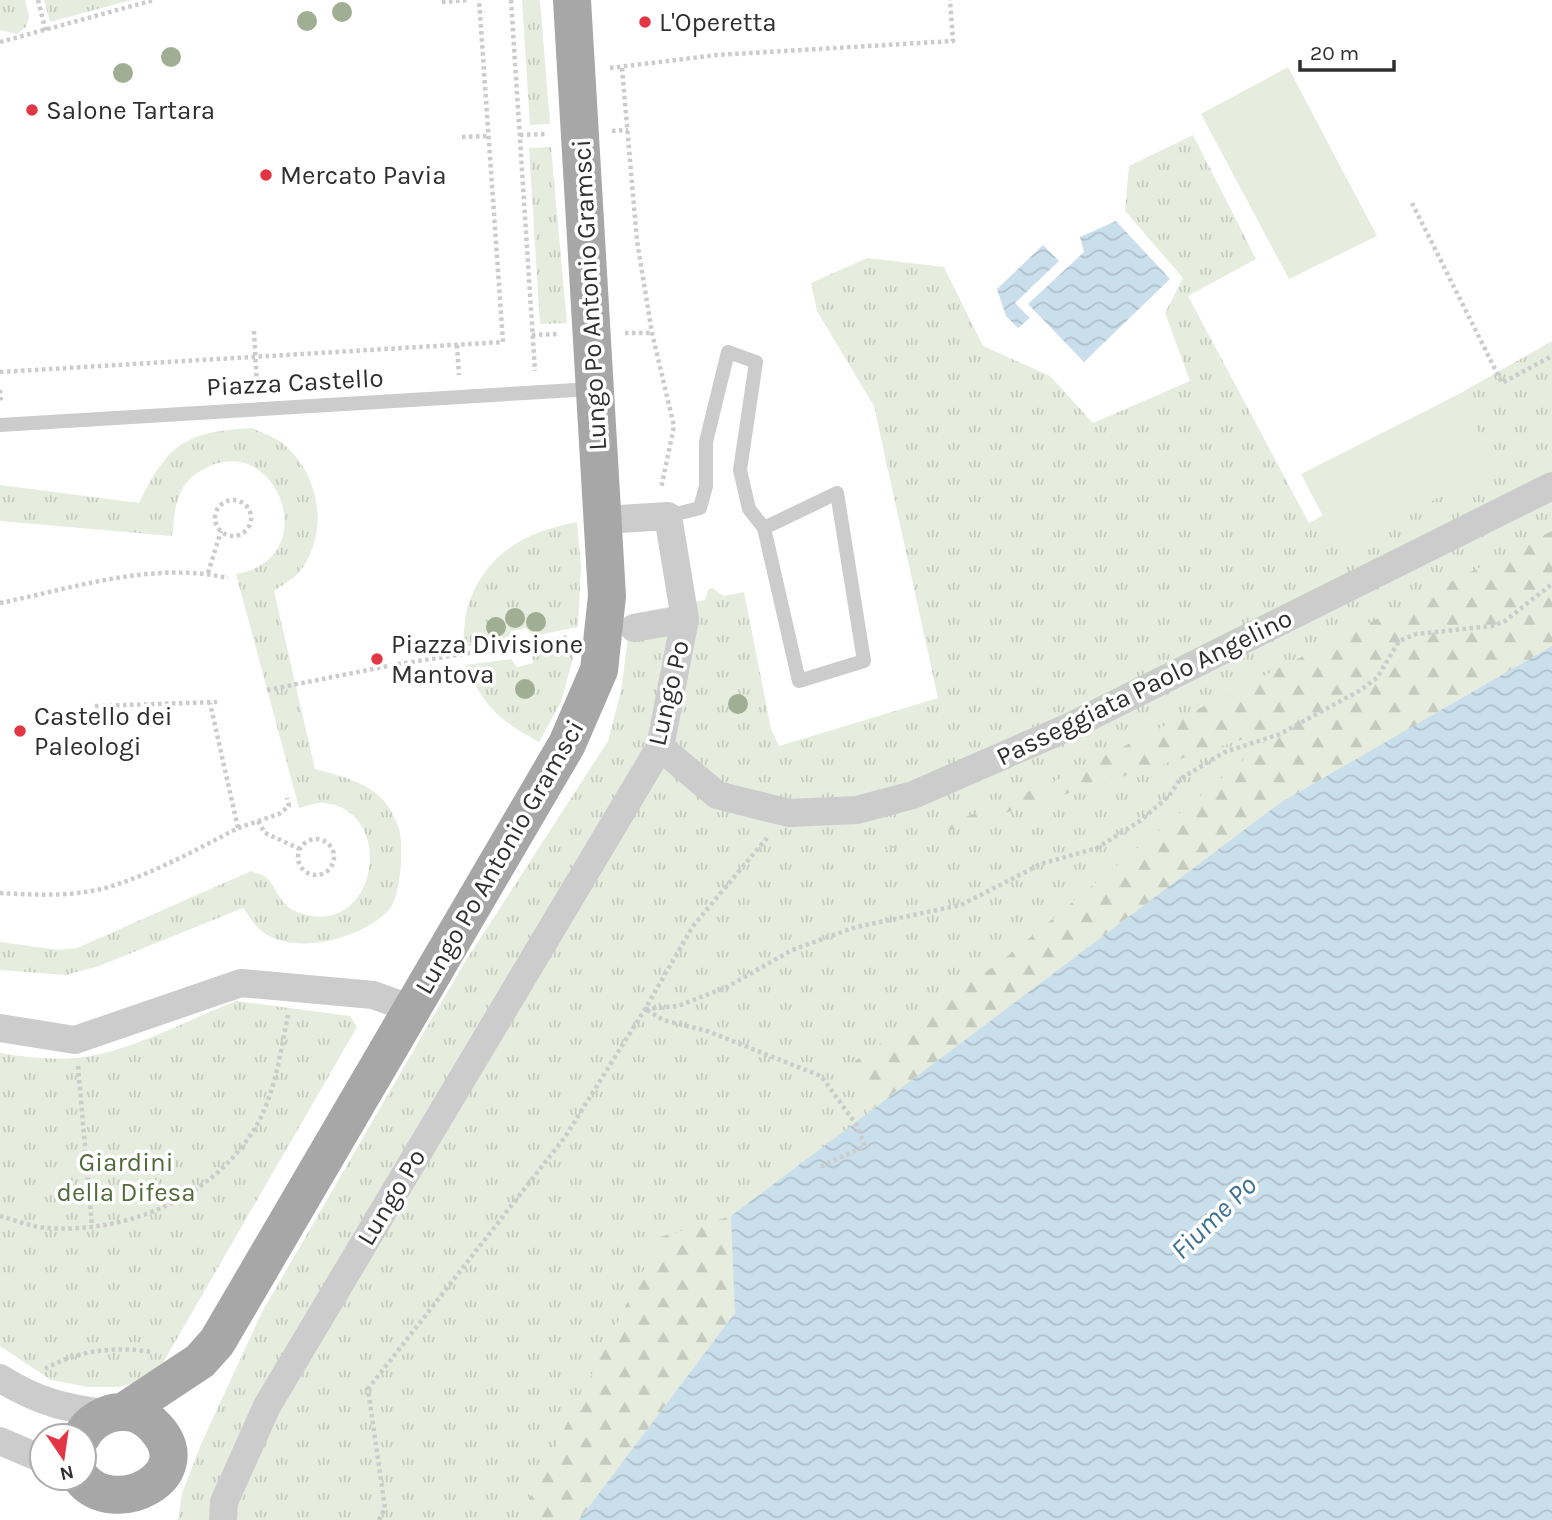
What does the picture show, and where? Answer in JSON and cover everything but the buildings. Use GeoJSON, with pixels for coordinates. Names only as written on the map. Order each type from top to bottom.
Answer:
{"type":"FeatureCollection","features":[{"type":"Feature","properties":{"kind":"main road","name":"Lungo Po Antonio Gramsci"},"geometry":{"type":"LineString","coordinates":[[147,1507],[166,1472],[166,1444],[200,1361],[217,1342],[567,744],[599,670],[607,596],[572,1]]}},
{"type":"Feature","properties":{"kind":"main road","name":"Lungo Po Antonio Gramsci"},"geometry":{"type":"LineString","coordinates":[[93,1417],[200,1361]]}},
{"type":"Feature","properties":{"kind":"main road"},"geometry":{"type":"LineString","coordinates":[[93,1417],[150,1421],[166,1444]]}},
{"type":"Feature","properties":{"kind":"main road"},"geometry":{"type":"LineString","coordinates":[[90,1492],[121,1504],[147,1507]]}},
{"type":"Feature","properties":{"kind":"street","name":"Passeggiata Paolo Angelino"},"geometry":{"type":"LineString","coordinates":[[660,747],[717,795],[789,813],[857,810],[913,795],[1069,727],[1552,486]]}},
{"type":"Feature","properties":{"kind":"street"},"geometry":{"type":"LineString","coordinates":[[603,520],[662,516]]}},
{"type":"Feature","properties":{"kind":"street","name":"Lungo Po"},"geometry":{"type":"LineString","coordinates":[[223,1520],[224,1502],[267,1406],[340,1260],[508,977],[660,747],[685,619],[662,516]]}},
{"type":"Feature","properties":{"kind":"street"},"geometry":{"type":"LineString","coordinates":[[634,628],[685,619]]}},
{"type":"Feature","properties":{"kind":"street"},"geometry":{"type":"LineString","coordinates":[[0,1028],[75,1040],[240,983],[373,995],[412,1009]]}},
{"type":"Feature","properties":{"kind":"street"},"geometry":{"type":"LineString","coordinates":[[0,1378],[26,1394],[93,1417]]}},
{"type":"Feature","properties":{"kind":"street"},"geometry":{"type":"LineString","coordinates":[[0,1441],[28,1453]]}},
{"type":"Feature","properties":{"kind":"lane"},"geometry":{"type":"LineString","coordinates":[[662,516],[701,508],[706,486],[706,442],[728,352],[756,362],[740,470],[748,509],[764,528],[799,681],[864,661],[837,493],[764,528]]}},
{"type":"Feature","properties":{"kind":"lane","name":"Piazza Castello"},"geometry":{"type":"LineString","coordinates":[[0,425],[594,389]]}},
{"type":"Feature","properties":{"kind":"path"},"geometry":{"type":"LineString","coordinates":[[38,0],[46,32]]}},
{"type":"Feature","properties":{"kind":"path"},"geometry":{"type":"LineString","coordinates":[[0,42],[46,32],[154,0]]}},
{"type":"Feature","properties":{"kind":"path"},"geometry":{"type":"LineString","coordinates":[[442,2],[468,0]]}},
{"type":"Feature","properties":{"kind":"path"},"geometry":{"type":"LineString","coordinates":[[0,372],[503,342],[479,0]]}},
{"type":"Feature","properties":{"kind":"path"},"geometry":{"type":"LineString","coordinates":[[511,0],[536,392]]}},
{"type":"Feature","properties":{"kind":"path"},"geometry":{"type":"LineString","coordinates":[[574,68],[622,68],[717,55],[953,41],[950,0]]}},
{"type":"Feature","properties":{"kind":"path"},"geometry":{"type":"LineString","coordinates":[[622,68],[637,241],[652,332],[674,426],[662,516]]}},
{"type":"Feature","properties":{"kind":"path"},"geometry":{"type":"LineString","coordinates":[[520,135],[551,133]]}},
{"type":"Feature","properties":{"kind":"path"},"geometry":{"type":"LineString","coordinates":[[462,137],[489,136]]}},
{"type":"Feature","properties":{"kind":"path"},"geometry":{"type":"LineString","coordinates":[[1412,203],[1502,383],[1552,356]]}},
{"type":"Feature","properties":{"kind":"path"},"geometry":{"type":"LineString","coordinates":[[254,331],[256,383]]}},
{"type":"Feature","properties":{"kind":"path"},"geometry":{"type":"LineString","coordinates":[[619,333],[652,332]]}},
{"type":"Feature","properties":{"kind":"path"},"geometry":{"type":"LineString","coordinates":[[532,335],[568,334]]}},
{"type":"Feature","properties":{"kind":"path"},"geometry":{"type":"LineString","coordinates":[[457,345],[459,372]]}},
{"type":"Feature","properties":{"kind":"path"},"geometry":{"type":"LineString","coordinates":[[656,350],[665,349]]}},
{"type":"Feature","properties":{"kind":"path"},"geometry":{"type":"LineString","coordinates":[[0,390],[1,397]]}},
{"type":"Feature","properties":{"kind":"path"},"geometry":{"type":"LineString","coordinates":[[208,573],[221,531],[216,516],[221,506],[232,501],[243,503],[250,513],[247,530],[232,536],[221,531]]}},
{"type":"Feature","properties":{"kind":"path"},"geometry":{"type":"LineString","coordinates":[[0,603],[146,573],[208,573],[229,578]]}},
{"type":"Feature","properties":{"kind":"path"},"geometry":{"type":"LineString","coordinates":[[645,1009],[678,1006],[727,987],[792,950],[856,927],[961,905],[1041,863],[1097,848],[1140,821],[1169,796],[1180,779],[1225,752],[1280,734],[1359,691],[1377,678],[1399,641],[1416,634],[1492,626],[1505,621],[1552,584]]}},
{"type":"Feature","properties":{"kind":"path"},"geometry":{"type":"LineString","coordinates":[[267,690],[393,665],[578,636]]}},
{"type":"Feature","properties":{"kind":"path"},"geometry":{"type":"LineString","coordinates":[[95,706],[217,702]]}},
{"type":"Feature","properties":{"kind":"path"},"geometry":{"type":"LineString","coordinates":[[210,703],[238,828]]}},
{"type":"Feature","properties":{"kind":"path"},"geometry":{"type":"LineString","coordinates":[[0,893],[44,895],[107,887],[174,861],[238,828],[289,806],[287,798]]}},
{"type":"Feature","properties":{"kind":"path"},"geometry":{"type":"LineString","coordinates":[[380,1520],[385,1508],[368,1389],[565,1137],[694,926],[789,813]]}},
{"type":"Feature","properties":{"kind":"path"},"geometry":{"type":"LineString","coordinates":[[258,821],[265,833],[300,849]]}},
{"type":"Feature","properties":{"kind":"path"},"geometry":{"type":"LineString","coordinates":[[320,840],[330,846],[333,863],[320,874],[309,873],[300,865],[300,849],[309,841],[320,840]]}},
{"type":"Feature","properties":{"kind":"path"},"geometry":{"type":"LineString","coordinates":[[0,1216],[46,1228],[92,1226],[135,1217],[180,1200],[237,1156],[260,1118],[279,1063],[292,987]]}},
{"type":"Feature","properties":{"kind":"path"},"geometry":{"type":"LineString","coordinates":[[645,1009],[663,1020],[707,1031],[821,1076],[856,1124],[864,1146],[818,1168]]}},
{"type":"Feature","properties":{"kind":"path"},"geometry":{"type":"LineString","coordinates":[[75,1040],[92,1226]]}},
{"type":"Feature","properties":{"kind":"path"},"geometry":{"type":"LineString","coordinates":[[40,1376],[46,1369],[78,1354],[109,1349],[159,1353]]}},
{"type":"Feature","properties":{"kind":"green space"},"geometry":{"type":"Polygon","coordinates":[[[0,0],[25,0],[29,17],[26,27],[17,34],[0,30],[0,0]]]}},
{"type":"Feature","properties":{"kind":"green space"},"geometry":{"type":"Polygon","coordinates":[[[44,0],[131,0],[50,22],[44,0]]]}},
{"type":"Feature","properties":{"kind":"green space"},"geometry":{"type":"Polygon","coordinates":[[[522,0],[540,0],[550,124],[530,125],[522,0]]]}},
{"type":"Feature","properties":{"kind":"green space"},"geometry":{"type":"Polygon","coordinates":[[[1288,67],[1377,236],[1289,279],[1201,114],[1288,67]]]}},
{"type":"Feature","properties":{"kind":"green space"},"geometry":{"type":"Polygon","coordinates":[[[1193,135],[1256,259],[1188,296],[1309,523],[1477,429],[1459,394],[1552,341],[1552,1520],[178,1520],[182,1493],[202,1442],[262,1312],[463,965],[608,741],[621,691],[631,614],[705,600],[708,590],[712,588],[724,596],[744,592],[771,729],[779,746],[938,698],[874,406],[817,311],[811,283],[867,258],[944,267],[983,346],[1050,376],[1093,423],[1190,381],[1165,313],[1183,278],[1125,211],[1129,166],[1193,135]]]}},
{"type":"Feature","properties":{"kind":"green space"},"geometry":{"type":"Polygon","coordinates":[[[551,147],[567,323],[540,324],[529,148],[551,147]]]}},
{"type":"Feature","properties":{"kind":"green space"},"geometry":{"type":"Polygon","coordinates":[[[1459,394],[1498,468],[1339,547],[1301,474],[1459,394]]]}},
{"type":"Feature","properties":{"kind":"green space"},"geometry":{"type":"Polygon","coordinates":[[[252,428],[282,443],[305,470],[312,486],[318,521],[309,556],[297,574],[274,591],[315,769],[351,780],[376,793],[398,825],[401,862],[392,905],[376,921],[361,930],[325,941],[289,942],[273,938],[259,929],[243,908],[99,966],[66,975],[0,970],[0,942],[59,950],[77,948],[251,871],[266,877],[282,901],[297,912],[324,917],[345,909],[360,894],[368,872],[369,850],[363,828],[348,812],[325,803],[299,808],[236,574],[263,564],[278,547],[284,526],[282,504],[272,483],[256,468],[235,461],[205,468],[192,477],[182,489],[172,536],[0,521],[0,485],[139,503],[160,466],[182,444],[211,433],[252,428]]]}},
{"type":"Feature","properties":{"kind":"green space"},"geometry":{"type":"Polygon","coordinates":[[[577,522],[581,566],[578,627],[533,636],[526,628],[511,631],[508,641],[463,647],[467,609],[484,573],[509,548],[524,539],[577,522]]]}},
{"type":"Feature","properties":{"kind":"green space"},"geometry":{"type":"Polygon","coordinates":[[[1552,531],[1552,646],[1280,803],[867,1113],[855,1061],[1003,960],[1283,727],[879,852],[1055,781],[1552,531]]]}},
{"type":"Feature","properties":{"kind":"green space"},"geometry":{"type":"Polygon","coordinates":[[[576,647],[561,702],[539,742],[513,727],[494,711],[479,692],[465,665],[511,659],[517,667],[533,663],[532,656],[536,654],[576,647]]]}},
{"type":"Feature","properties":{"kind":"green space","name":"Giardini della Difesa"},"geometry":{"type":"Polygon","coordinates":[[[236,1001],[350,1016],[357,1027],[160,1368],[137,1382],[119,1387],[88,1387],[51,1380],[0,1346],[0,1053],[56,1059],[94,1055],[135,1043],[236,1001]]]}},
{"type":"Feature","properties":{"kind":"green space"},"geometry":{"type":"Polygon","coordinates":[[[731,1216],[735,1313],[579,1520],[519,1520],[660,1237],[731,1216]]]}},
{"type":"Feature","properties":{"kind":"water"},"geometry":{"type":"Polygon","coordinates":[[[1116,221],[1170,279],[1084,362],[1028,304],[1084,252],[1080,237],[1116,221]]]}},
{"type":"Feature","properties":{"kind":"water"},"geometry":{"type":"Polygon","coordinates":[[[1043,245],[1059,261],[1015,303],[1030,318],[1018,328],[1006,316],[997,289],[1043,245]]]}},
{"type":"Feature","properties":{"kind":"water","name":"Fiume Po"},"geometry":{"type":"Polygon","coordinates":[[[1552,646],[1552,1520],[579,1520],[735,1313],[731,1216],[1280,803],[1552,646]]]}},
{"type":"Feature","properties":{"kind":"place","name":"L'Operetta"},"geometry":{"type":"Point","coordinates":[645,22]}},
{"type":"Feature","properties":{"kind":"place","name":"Salone Tartara"},"geometry":{"type":"Point","coordinates":[32,110]}},
{"type":"Feature","properties":{"kind":"place","name":"Mercato Pavia"},"geometry":{"type":"Point","coordinates":[266,175]}},
{"type":"Feature","properties":{"kind":"place","name":"Piazza Divisione Mantova"},"geometry":{"type":"Point","coordinates":[377,659]}},
{"type":"Feature","properties":{"kind":"place","name":"Castello dei Paleologi"},"geometry":{"type":"Point","coordinates":[20,731]}}]}
